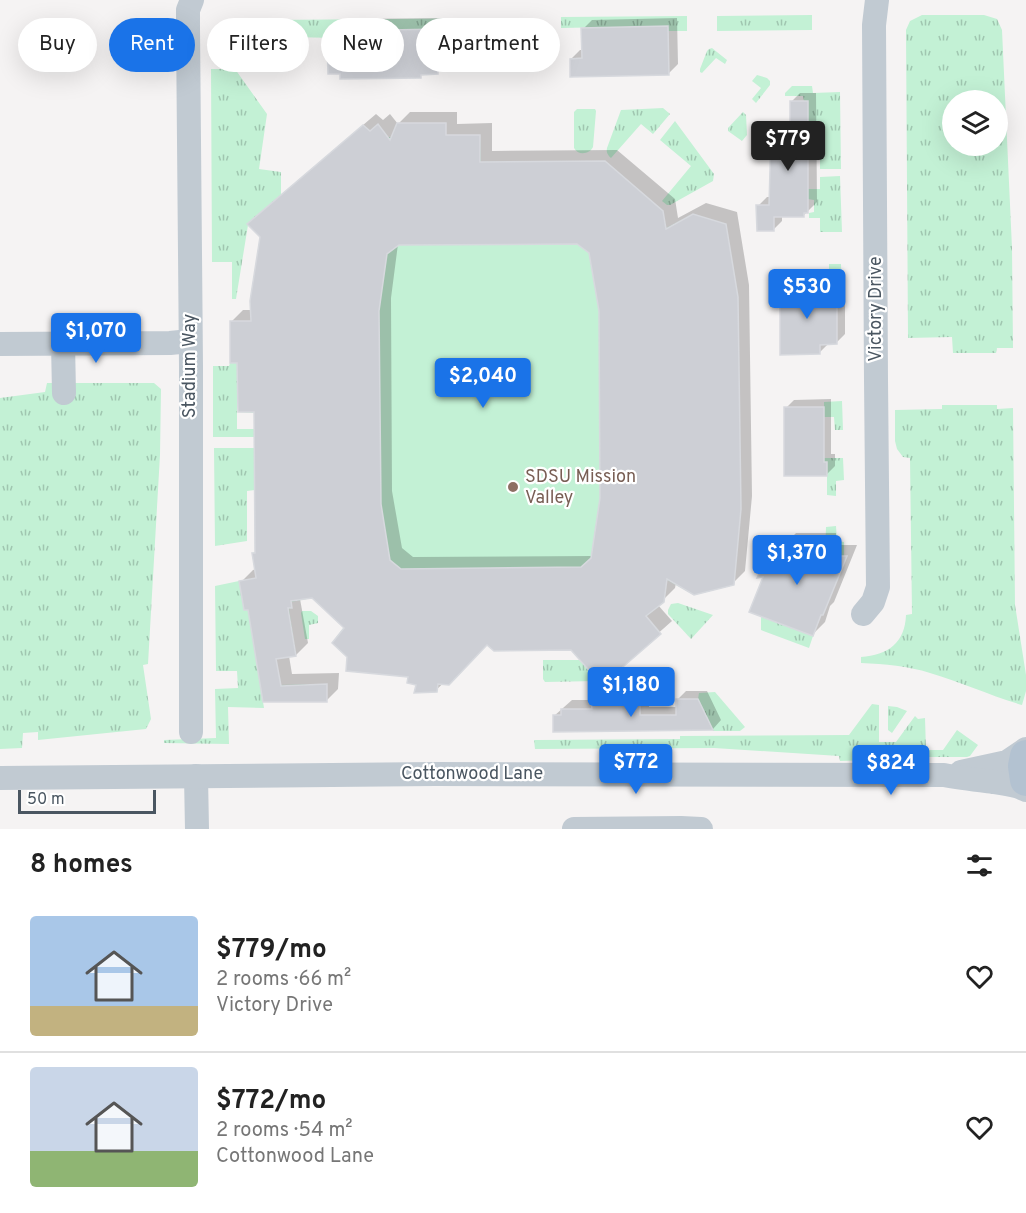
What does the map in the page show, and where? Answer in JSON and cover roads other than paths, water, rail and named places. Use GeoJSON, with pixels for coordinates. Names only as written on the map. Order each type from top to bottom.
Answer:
{"type":"FeatureCollection","features":[{"type":"Feature","properties":{"kind":"main road"},"geometry":{"type":"LineString","coordinates":[[1026,756],[1024,766],[1026,780]]}},
{"type":"Feature","properties":{"kind":"street","name":"Stadium Way"},"geometry":{"type":"LineString","coordinates":[[190,732],[188,28],[192,0]]}},
{"type":"Feature","properties":{"kind":"street","name":"Victory Drive"},"geometry":{"type":"LineString","coordinates":[[863,614],[873,602],[878,587],[874,25],[877,0]]}},
{"type":"Feature","properties":{"kind":"street"},"geometry":{"type":"LineString","coordinates":[[0,344],[190,341]]}},
{"type":"Feature","properties":{"kind":"street"},"geometry":{"type":"LineString","coordinates":[[63,343],[64,393]]}},
{"type":"Feature","properties":{"kind":"street","name":"Cottonwood Lane"},"geometry":{"type":"LineString","coordinates":[[944,775],[1007,762],[1026,749]]}},
{"type":"Feature","properties":{"kind":"street","name":"Cottonwood Lane"},"geometry":{"type":"LineString","coordinates":[[0,778],[423,774],[944,775],[1008,783],[1026,790]]}},
{"type":"Feature","properties":{"kind":"street"},"geometry":{"type":"LineString","coordinates":[[196,776],[196,829]]}},
{"type":"Feature","properties":{"kind":"street"},"geometry":{"type":"LineString","coordinates":[[574,829],[701,829]]}},
{"type":"Feature","properties":{"kind":"place","name":"SDSU Mission Valley"},"geometry":{"type":"Point","coordinates":[513,487]}}]}
